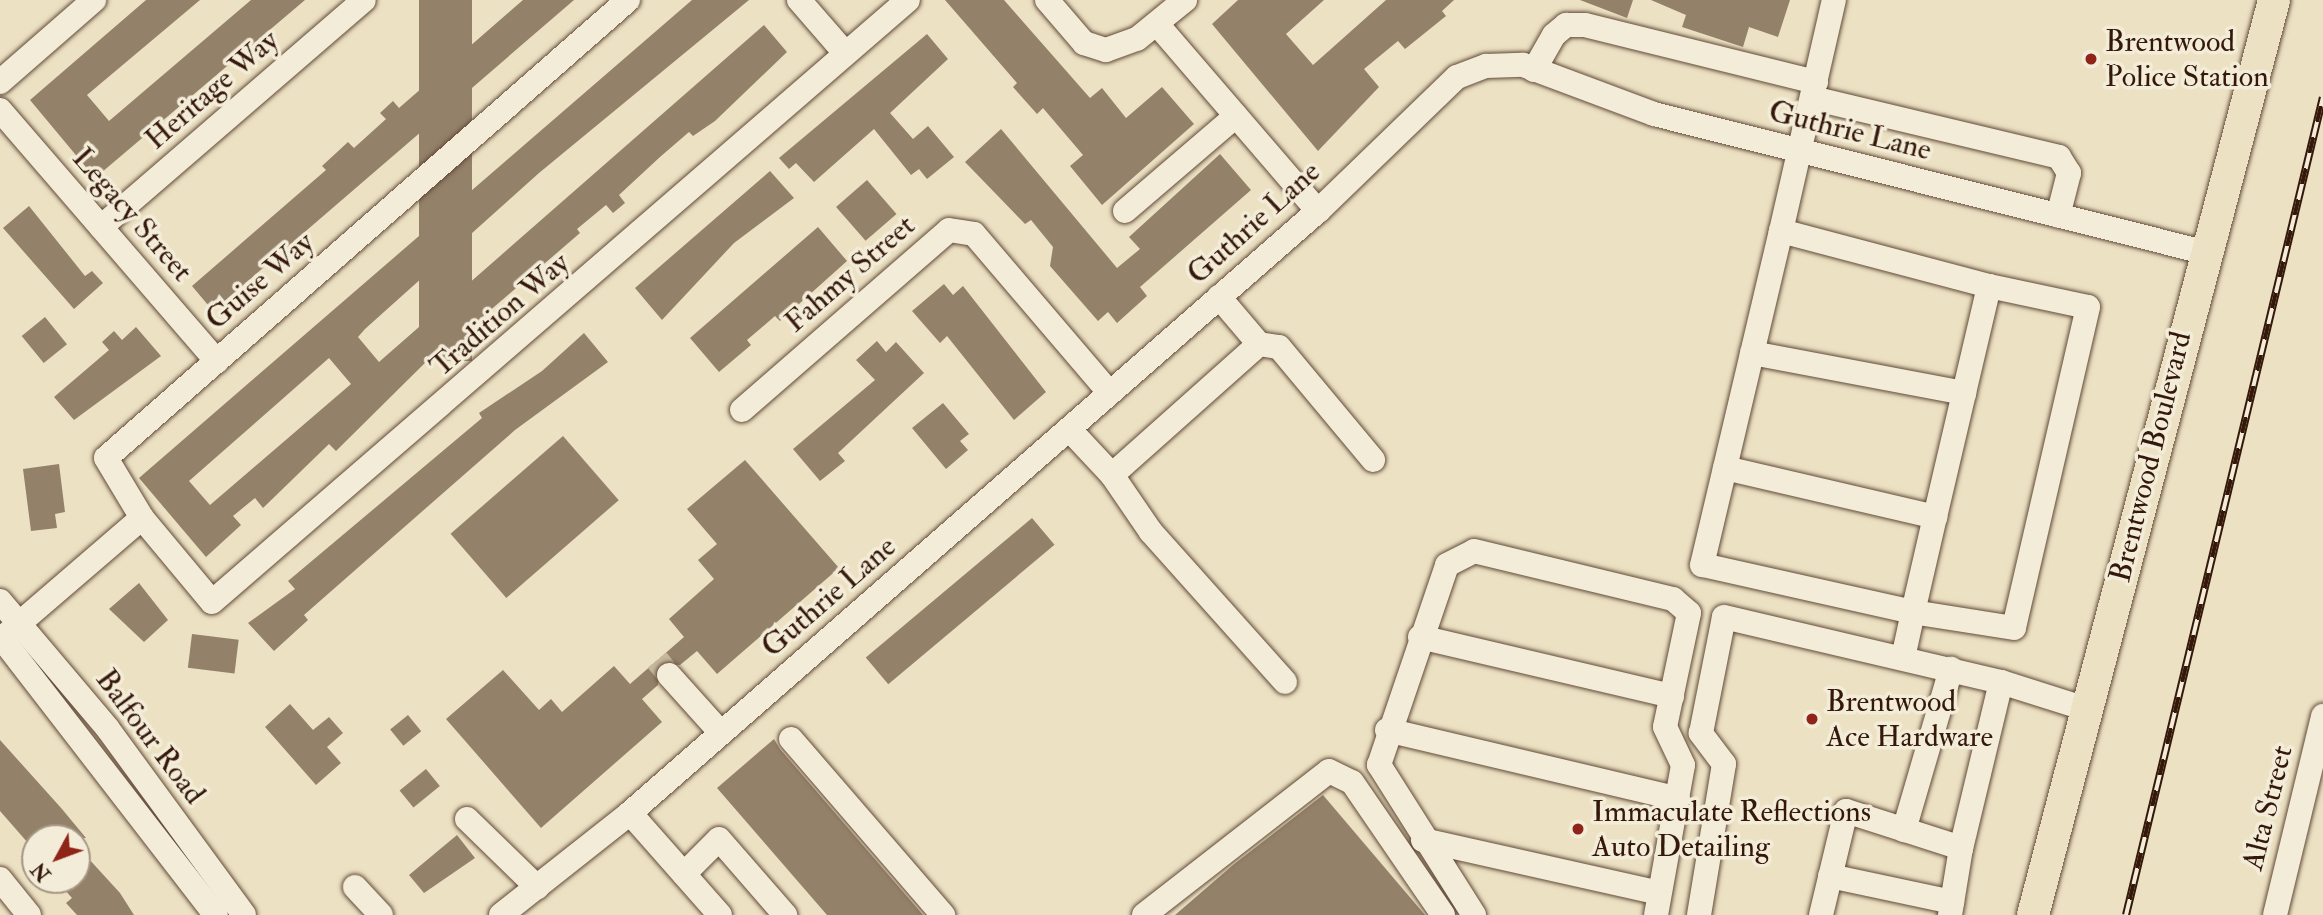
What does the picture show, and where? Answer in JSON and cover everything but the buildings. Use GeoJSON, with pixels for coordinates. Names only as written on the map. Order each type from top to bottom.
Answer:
{"type":"FeatureCollection","features":[{"type":"Feature","properties":{"kind":"main road","name":"Brentwood Boulevard"},"geometry":{"type":"LineString","coordinates":[[2034,915],[2204,252],[2274,0]]}},
{"type":"Feature","properties":{"kind":"street"},"geometry":{"type":"LineString","coordinates":[[0,82],[94,0]]}},
{"type":"Feature","properties":{"kind":"street","name":"Heritage Way"},"geometry":{"type":"LineString","coordinates":[[101,227],[364,0]]}},
{"type":"Feature","properties":{"kind":"street","name":"Guise Way"},"geometry":{"type":"LineString","coordinates":[[142,518],[106,458],[628,0]]}},
{"type":"Feature","properties":{"kind":"street"},"geometry":{"type":"LineString","coordinates":[[799,0],[845,53]]}},
{"type":"Feature","properties":{"kind":"street","name":"Tradition Way"},"geometry":{"type":"LineString","coordinates":[[142,518],[212,602],[908,0]]}},
{"type":"Feature","properties":{"kind":"street"},"geometry":{"type":"LineString","coordinates":[[1047,0],[1084,43],[1106,50],[1157,24],[1185,0]]}},
{"type":"Feature","properties":{"kind":"street"},"geometry":{"type":"LineString","coordinates":[[1781,231],[1989,286],[2088,307],[2014,628],[1913,612],[1702,565],[1781,231],[1802,152],[1834,0]]}},
{"type":"Feature","properties":{"kind":"street"},"geometry":{"type":"LineString","coordinates":[[1157,24],[1318,211]]}},
{"type":"Feature","properties":{"kind":"street"},"geometry":{"type":"LineString","coordinates":[[1534,70],[1554,35],[1566,25],[1585,25],[2059,157],[2069,173],[2059,216]]}},
{"type":"Feature","properties":{"kind":"street","name":"Guthrie Lane"},"geometry":{"type":"LineString","coordinates":[[501,915],[630,813],[1318,211],[1457,77],[1486,66],[1534,70],[1654,114],[2204,252]]}},
{"type":"Feature","properties":{"kind":"street","name":"Legacy Street"},"geometry":{"type":"LineString","coordinates":[[0,110],[217,361]]}},
{"type":"Feature","properties":{"kind":"street"},"geometry":{"type":"LineString","coordinates":[[1125,211],[1236,116]]}},
{"type":"Feature","properties":{"kind":"street","name":"Fahmy Street"},"geometry":{"type":"LineString","coordinates":[[742,410],[949,230],[974,234],[1110,393]]}},
{"type":"Feature","properties":{"kind":"street"},"geometry":{"type":"LineString","coordinates":[[1903,658],[1989,286]]}},
{"type":"Feature","properties":{"kind":"street"},"geometry":{"type":"LineString","coordinates":[[1219,297],[1259,344],[1279,347],[1373,460]]}},
{"type":"Feature","properties":{"kind":"street"},"geometry":{"type":"LineString","coordinates":[[1112,475],[1259,344]]}},
{"type":"Feature","properties":{"kind":"street"},"geometry":{"type":"LineString","coordinates":[[1752,353],[1964,393]]}},
{"type":"Feature","properties":{"kind":"street"},"geometry":{"type":"LineString","coordinates":[[1069,429],[1112,475],[1151,532],[1285,682]]}},
{"type":"Feature","properties":{"kind":"street"},"geometry":{"type":"LineString","coordinates":[[1725,468],[1935,517]]}},
{"type":"Feature","properties":{"kind":"street"},"geometry":{"type":"LineString","coordinates":[[5,635],[142,518]]}},
{"type":"Feature","properties":{"kind":"street"},"geometry":{"type":"LineString","coordinates":[[1423,840],[1656,903],[1683,765],[1665,727],[1691,622],[1683,604],[1474,551],[1447,565],[1380,756],[1383,776],[1423,840],[1474,915]]}},
{"type":"Feature","properties":{"kind":"street","name":"Balfour Road"},"geometry":{"type":"LineString","coordinates":[[0,601],[5,635],[216,915]]}},
{"type":"Feature","properties":{"kind":"street"},"geometry":{"type":"LineString","coordinates":[[1699,915],[1724,764],[1700,733],[1724,617],[1951,669],[2086,709]]}},
{"type":"Feature","properties":{"kind":"street","name":"Balfour Road"},"geometry":{"type":"LineString","coordinates":[[5,635],[108,729],[244,915]]}},
{"type":"Feature","properties":{"kind":"street"},"geometry":{"type":"LineString","coordinates":[[1420,637],[1672,696]]}},
{"type":"Feature","properties":{"kind":"street"},"geometry":{"type":"LineString","coordinates":[[1904,830],[1951,669]]}},
{"type":"Feature","properties":{"kind":"street"},"geometry":{"type":"LineString","coordinates":[[670,675],[721,733]]}},
{"type":"Feature","properties":{"kind":"street"},"geometry":{"type":"LineString","coordinates":[[1830,876],[1951,908],[1961,848],[2001,682]]}},
{"type":"Feature","properties":{"kind":"street","name":"Alta Street"},"geometry":{"type":"LineString","coordinates":[[2275,915],[2323,716]]}},
{"type":"Feature","properties":{"kind":"street"},"geometry":{"type":"LineString","coordinates":[[1390,723],[1679,794]]}},
{"type":"Feature","properties":{"kind":"street"},"geometry":{"type":"LineString","coordinates":[[791,740],[943,915]]}},
{"type":"Feature","properties":{"kind":"street"},"geometry":{"type":"LineString","coordinates":[[1144,915],[1329,771],[1352,782],[1443,915]]}},
{"type":"Feature","properties":{"kind":"street"},"geometry":{"type":"LineString","coordinates":[[1821,915],[1846,811],[1961,848]]}},
{"type":"Feature","properties":{"kind":"street"},"geometry":{"type":"LineString","coordinates":[[630,813],[720,915]]}},
{"type":"Feature","properties":{"kind":"street"},"geometry":{"type":"LineString","coordinates":[[467,819],[537,887]]}},
{"type":"Feature","properties":{"kind":"street"},"geometry":{"type":"LineString","coordinates":[[684,874],[719,839],[785,915]]}},
{"type":"Feature","properties":{"kind":"street"},"geometry":{"type":"LineString","coordinates":[[0,879],[29,915]]}},
{"type":"Feature","properties":{"kind":"street"},"geometry":{"type":"LineString","coordinates":[[355,887],[381,915]]}},
{"type":"Feature","properties":{"kind":"tunnel"},"geometry":{"type":"LineString","coordinates":[[657,660],[669,675]]}},
{"type":"Feature","properties":{"kind":"railway"},"geometry":{"type":"LineString","coordinates":[[2126,915],[2323,97]]}},
{"type":"Feature","properties":{"kind":"place","name":"Brentwood Police Station"},"geometry":{"type":"Point","coordinates":[2091,59]}},
{"type":"Feature","properties":{"kind":"place","name":"Brentwood Ace Hardware"},"geometry":{"type":"Point","coordinates":[1812,719]}},
{"type":"Feature","properties":{"kind":"place","name":"Immaculate Reflections Auto Detailing"},"geometry":{"type":"Point","coordinates":[1578,829]}}]}
